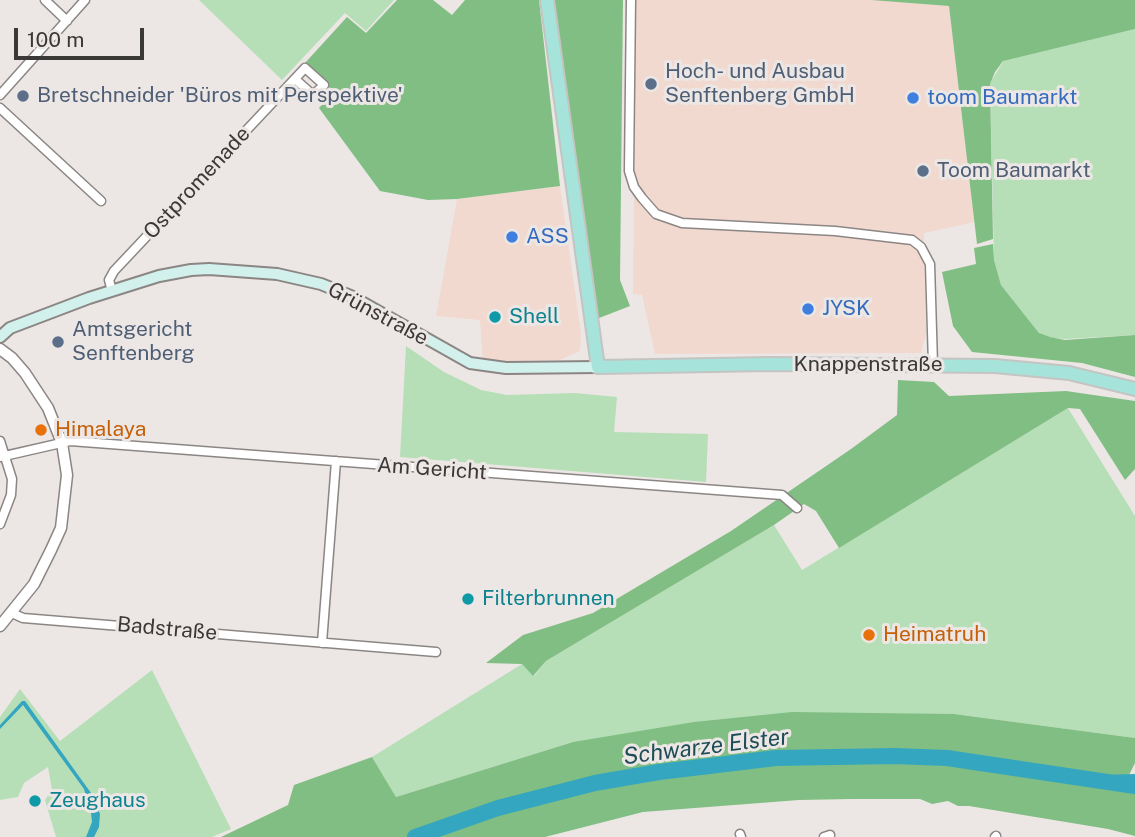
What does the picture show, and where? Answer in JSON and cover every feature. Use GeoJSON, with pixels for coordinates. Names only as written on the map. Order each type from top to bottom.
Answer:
{"type":"FeatureCollection","features":[{"type":"Feature","properties":{"kind":"main road"},"geometry":{"type":"LineString","coordinates":[[547,0],[598,367]]}},
{"type":"Feature","properties":{"kind":"main road","name":"Grünstraße"},"geometry":{"type":"LineString","coordinates":[[0,337],[10,328],[159,276],[191,270],[276,274],[321,284],[353,297],[470,363],[506,368],[598,367]]}},
{"type":"Feature","properties":{"kind":"main road","name":"Knappenstraße"},"geometry":{"type":"LineString","coordinates":[[598,367],[769,364],[995,366],[1096,378],[1135,389]]}},
{"type":"Feature","properties":{"kind":"street"},"geometry":{"type":"LineString","coordinates":[[45,0],[67,21]]}},
{"type":"Feature","properties":{"kind":"street"},"geometry":{"type":"LineString","coordinates":[[0,95],[85,0]]}},
{"type":"Feature","properties":{"kind":"street"},"geometry":{"type":"LineString","coordinates":[[631,0],[629,171],[634,187],[642,198],[656,214],[682,223],[835,231],[912,240],[921,247],[930,264],[933,365]]}},
{"type":"Feature","properties":{"kind":"street","name":"Ostpromenade"},"geometry":{"type":"LineString","coordinates":[[112,291],[109,280],[114,271],[295,79]]}},
{"type":"Feature","properties":{"kind":"street"},"geometry":{"type":"LineString","coordinates":[[0,108],[101,201]]}},
{"type":"Feature","properties":{"kind":"street"},"geometry":{"type":"LineString","coordinates":[[0,349],[12,358],[48,408],[62,443],[67,475],[61,528],[34,584],[0,626]]}},
{"type":"Feature","properties":{"kind":"street"},"geometry":{"type":"LineString","coordinates":[[0,441],[3,458],[12,479],[11,495],[0,524]]}},
{"type":"Feature","properties":{"kind":"street","name":"Am Gericht"},"geometry":{"type":"LineString","coordinates":[[3,458],[73,441],[782,495],[797,509]]}},
{"type":"Feature","properties":{"kind":"street"},"geometry":{"type":"LineString","coordinates":[[322,643],[336,461]]}},
{"type":"Feature","properties":{"kind":"street","name":"Badstraße"},"geometry":{"type":"LineString","coordinates":[[12,613],[23,618],[436,652]]}},
{"type":"Feature","properties":{"kind":"shaded area"},"geometry":{"type":"Polygon","coordinates":[[[636,0],[872,0],[949,6],[975,222],[924,233],[926,334],[921,353],[655,354],[642,295],[633,294],[636,0]]]}},
{"type":"Feature","properties":{"kind":"shaded area"},"geometry":{"type":"Polygon","coordinates":[[[560,186],[581,333],[580,351],[560,360],[483,362],[480,320],[436,316],[457,199],[560,186]]]}},
{"type":"Feature","properties":{"kind":"green space"},"geometry":{"type":"Polygon","coordinates":[[[199,0],[394,0],[366,31],[345,13],[282,80],[199,0]]]}},
{"type":"Feature","properties":{"kind":"green space"},"geometry":{"type":"Polygon","coordinates":[[[397,0],[433,0],[452,15],[465,0],[539,0],[560,186],[428,200],[380,191],[319,108],[334,92],[305,63],[347,17],[366,33],[397,0]]]}},
{"type":"Feature","properties":{"kind":"green space"},"geometry":{"type":"Polygon","coordinates":[[[550,0],[623,0],[620,280],[630,306],[594,320],[550,0]]]}},
{"type":"Feature","properties":{"kind":"green space"},"geometry":{"type":"Polygon","coordinates":[[[871,0],[1135,0],[1135,29],[1003,61],[995,72],[990,84],[993,239],[977,244],[949,6],[871,0]]]}},
{"type":"Feature","properties":{"kind":"green space"},"geometry":{"type":"Polygon","coordinates":[[[1135,29],[1135,335],[1049,338],[1039,333],[1001,285],[994,260],[990,83],[1004,60],[1135,29]]]}},
{"type":"Feature","properties":{"kind":"green space"},"geometry":{"type":"Polygon","coordinates":[[[993,244],[1001,285],[1039,333],[1065,340],[1135,335],[1135,377],[1082,363],[972,352],[953,326],[942,272],[976,264],[974,248],[993,244]]]}},
{"type":"Feature","properties":{"kind":"green space"},"geometry":{"type":"Polygon","coordinates":[[[406,346],[444,372],[481,390],[507,395],[575,393],[617,397],[614,432],[708,434],[706,482],[400,457],[406,346]]]}},
{"type":"Feature","properties":{"kind":"green space"},"geometry":{"type":"Polygon","coordinates":[[[898,380],[934,382],[949,396],[1066,391],[1135,401],[1135,469],[1125,480],[1080,409],[1068,408],[839,548],[816,511],[804,504],[774,525],[546,661],[533,676],[522,664],[486,663],[523,635],[593,613],[731,531],[851,449],[897,415],[898,380]]]}},
{"type":"Feature","properties":{"kind":"green space"},"geometry":{"type":"Polygon","coordinates":[[[1068,408],[1135,516],[1135,738],[954,714],[573,742],[396,797],[372,757],[522,664],[534,676],[546,661],[774,525],[802,570],[1068,408]]]}},
{"type":"Feature","properties":{"kind":"green space"},"geometry":{"type":"Polygon","coordinates":[[[152,670],[231,829],[212,837],[56,837],[45,800],[52,790],[48,767],[24,783],[18,797],[0,800],[0,717],[20,689],[60,741],[152,670]]]}},
{"type":"Feature","properties":{"kind":"green space"},"geometry":{"type":"Polygon","coordinates":[[[792,712],[954,714],[1135,738],[1135,763],[1129,775],[1102,775],[1099,785],[1135,792],[1135,836],[1108,829],[958,806],[948,801],[932,804],[920,799],[851,799],[799,800],[643,812],[545,837],[221,837],[288,805],[294,785],[372,757],[396,797],[573,742],[694,722],[792,712]]]}},
{"type":"Feature","properties":{"kind":"water"},"geometry":{"type":"Polygon","coordinates":[[[25,701],[91,793],[100,814],[99,827],[94,837],[86,837],[92,822],[84,789],[23,705],[0,729],[0,725],[25,701]]]}},
{"type":"Feature","properties":{"kind":"water"},"geometry":{"type":"Polygon","coordinates":[[[1135,774],[1135,792],[1099,786],[1102,775],[1135,774]]]}},
{"type":"Feature","properties":{"kind":"waterway","name":"Schwarze Elster"},"geometry":{"type":"LineString","coordinates":[[415,837],[498,808],[595,783],[659,772],[776,758],[947,758],[1135,786]]}},
{"type":"Feature","properties":{"kind":"place","name":"Hoch- und Ausbau Senftenberg GmbH"},"geometry":{"type":"Point","coordinates":[651,84]}},
{"type":"Feature","properties":{"kind":"place","name":"Bretschneider 'Büros mit Perspektive'"},"geometry":{"type":"Point","coordinates":[23,96]}},
{"type":"Feature","properties":{"kind":"place","name":"toom Baumarkt"},"geometry":{"type":"Point","coordinates":[913,98]}},
{"type":"Feature","properties":{"kind":"place","name":"Toom Baumarkt"},"geometry":{"type":"Point","coordinates":[923,171]}},
{"type":"Feature","properties":{"kind":"place","name":"ASS"},"geometry":{"type":"Point","coordinates":[512,237]}},
{"type":"Feature","properties":{"kind":"place","name":"JYSK"},"geometry":{"type":"Point","coordinates":[808,309]}},
{"type":"Feature","properties":{"kind":"place","name":"Shell"},"geometry":{"type":"Point","coordinates":[495,317]}},
{"type":"Feature","properties":{"kind":"place","name":"Amtsgericht Senftenberg"},"geometry":{"type":"Point","coordinates":[58,342]}},
{"type":"Feature","properties":{"kind":"place","name":"Himalaya"},"geometry":{"type":"Point","coordinates":[41,430]}},
{"type":"Feature","properties":{"kind":"place","name":"Filterbrunnen"},"geometry":{"type":"Point","coordinates":[468,599]}},
{"type":"Feature","properties":{"kind":"place","name":"Heimatruh"},"geometry":{"type":"Point","coordinates":[869,635]}},
{"type":"Feature","properties":{"kind":"place","name":"Zeughaus"},"geometry":{"type":"Point","coordinates":[35,801]}}]}
